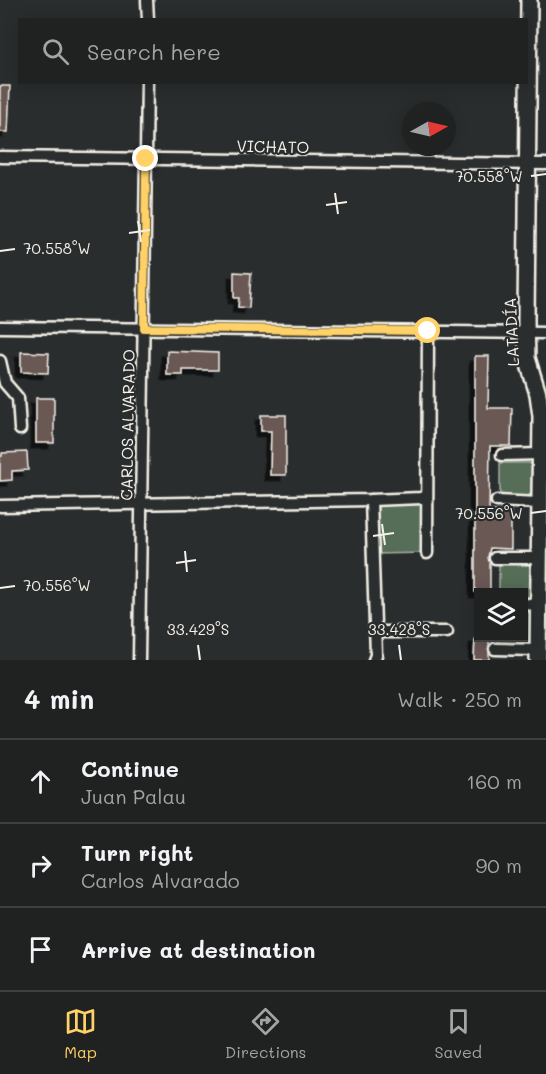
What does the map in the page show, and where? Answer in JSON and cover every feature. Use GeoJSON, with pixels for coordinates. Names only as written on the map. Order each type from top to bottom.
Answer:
{"type":"FeatureCollection","features":[{"type":"Feature","properties":{"kind":"street"},"geometry":{"type":"LineString","coordinates":[[147,0],[148,18]]}},
{"type":"Feature","properties":{"kind":"street","name":"LATADÍA"},"geometry":{"type":"LineString","coordinates":[[529,0],[526,333],[527,358],[539,402],[543,477],[539,503],[539,558],[542,582],[531,604],[540,648]]}},
{"type":"Feature","properties":{"kind":"street","name":"CARLOS ALVARADO"},"geometry":{"type":"LineString","coordinates":[[139,660],[147,84]]}},
{"type":"Feature","properties":{"kind":"street","name":"VICHATO"},"geometry":{"type":"LineString","coordinates":[[0,158],[546,164]]}},
{"type":"Feature","properties":{"kind":"street"},"geometry":{"type":"LineString","coordinates":[[0,327],[546,333]]}},
{"type":"Feature","properties":{"kind":"street"},"geometry":{"type":"LineString","coordinates":[[427,553],[428,331]]}},
{"type":"Feature","properties":{"kind":"street"},"geometry":{"type":"LineString","coordinates":[[0,361],[5,383],[18,398],[20,429]]}},
{"type":"Feature","properties":{"kind":"street"},"geometry":{"type":"LineString","coordinates":[[502,455],[540,454]]}},
{"type":"Feature","properties":{"kind":"street"},"geometry":{"type":"LineString","coordinates":[[0,506],[371,500],[426,496]]}},
{"type":"Feature","properties":{"kind":"street"},"geometry":{"type":"LineString","coordinates":[[371,500],[376,655],[374,660]]}},
{"type":"Feature","properties":{"kind":"street"},"geometry":{"type":"LineString","coordinates":[[497,501],[539,503]]}},
{"type":"Feature","properties":{"kind":"street"},"geometry":{"type":"LineString","coordinates":[[495,558],[539,558]]}},
{"type":"Feature","properties":{"kind":"street"},"geometry":{"type":"LineString","coordinates":[[375,632],[447,632]]}},
{"type":"Feature","properties":{"kind":"street"},"geometry":{"type":"LineString","coordinates":[[495,649],[540,648]]}},
{"type":"Feature","properties":{"kind":"green space"},"geometry":{"type":"Polygon","coordinates":[[[500,463],[530,463],[532,466],[531,493],[528,496],[500,496],[500,463]]]}},
{"type":"Feature","properties":{"kind":"green space"},"geometry":{"type":"Polygon","coordinates":[[[426,496],[427,553],[372,554],[371,500],[426,496]]]}},
{"type":"Feature","properties":{"kind":"green space"},"geometry":{"type":"Polygon","coordinates":[[[499,563],[526,563],[532,567],[532,593],[528,597],[528,588],[499,588],[499,563]]]}},
{"type":"Feature","properties":{"kind":"green space"},"geometry":{"type":"Polygon","coordinates":[[[528,612],[531,614],[531,640],[528,644],[498,644],[498,642],[528,642],[528,612]]]}},
{"type":"Feature","properties":{"kind":"building"},"geometry":{"type":"Polygon","coordinates":[[[0,86],[10,86],[8,132],[0,132],[0,86]]]}},
{"type":"Feature","properties":{"kind":"building"},"geometry":{"type":"Polygon","coordinates":[[[234,272],[251,273],[249,308],[238,307],[239,298],[234,298],[234,272]]]}},
{"type":"Feature","properties":{"kind":"building"},"geometry":{"type":"Polygon","coordinates":[[[167,351],[218,353],[218,370],[183,370],[183,375],[167,375],[167,351]]]}},
{"type":"Feature","properties":{"kind":"building"},"geometry":{"type":"Polygon","coordinates":[[[21,352],[49,353],[48,373],[21,372],[21,352]]]}},
{"type":"Feature","properties":{"kind":"building"},"geometry":{"type":"Polygon","coordinates":[[[475,356],[489,356],[488,408],[512,408],[511,446],[490,446],[489,511],[511,511],[511,549],[490,548],[488,557],[490,588],[475,588],[475,356]]]}},
{"type":"Feature","properties":{"kind":"building"},"geometry":{"type":"Polygon","coordinates":[[[36,398],[54,398],[54,443],[36,443],[36,398]]]}},
{"type":"Feature","properties":{"kind":"building"},"geometry":{"type":"Polygon","coordinates":[[[261,415],[286,415],[286,475],[270,475],[271,431],[261,431],[261,415]]]}},
{"type":"Feature","properties":{"kind":"building"},"geometry":{"type":"Polygon","coordinates":[[[27,452],[28,470],[12,471],[12,480],[0,481],[2,453],[27,452]]]}},
{"type":"Feature","properties":{"kind":"building"},"geometry":{"type":"Polygon","coordinates":[[[475,642],[489,642],[489,660],[474,660],[475,642]]]}},
{"type":"Feature","properties":{"kind":"route"},"geometry":{"type":"LineString","coordinates":[[146,159],[144,328],[428,331]]}}]}
